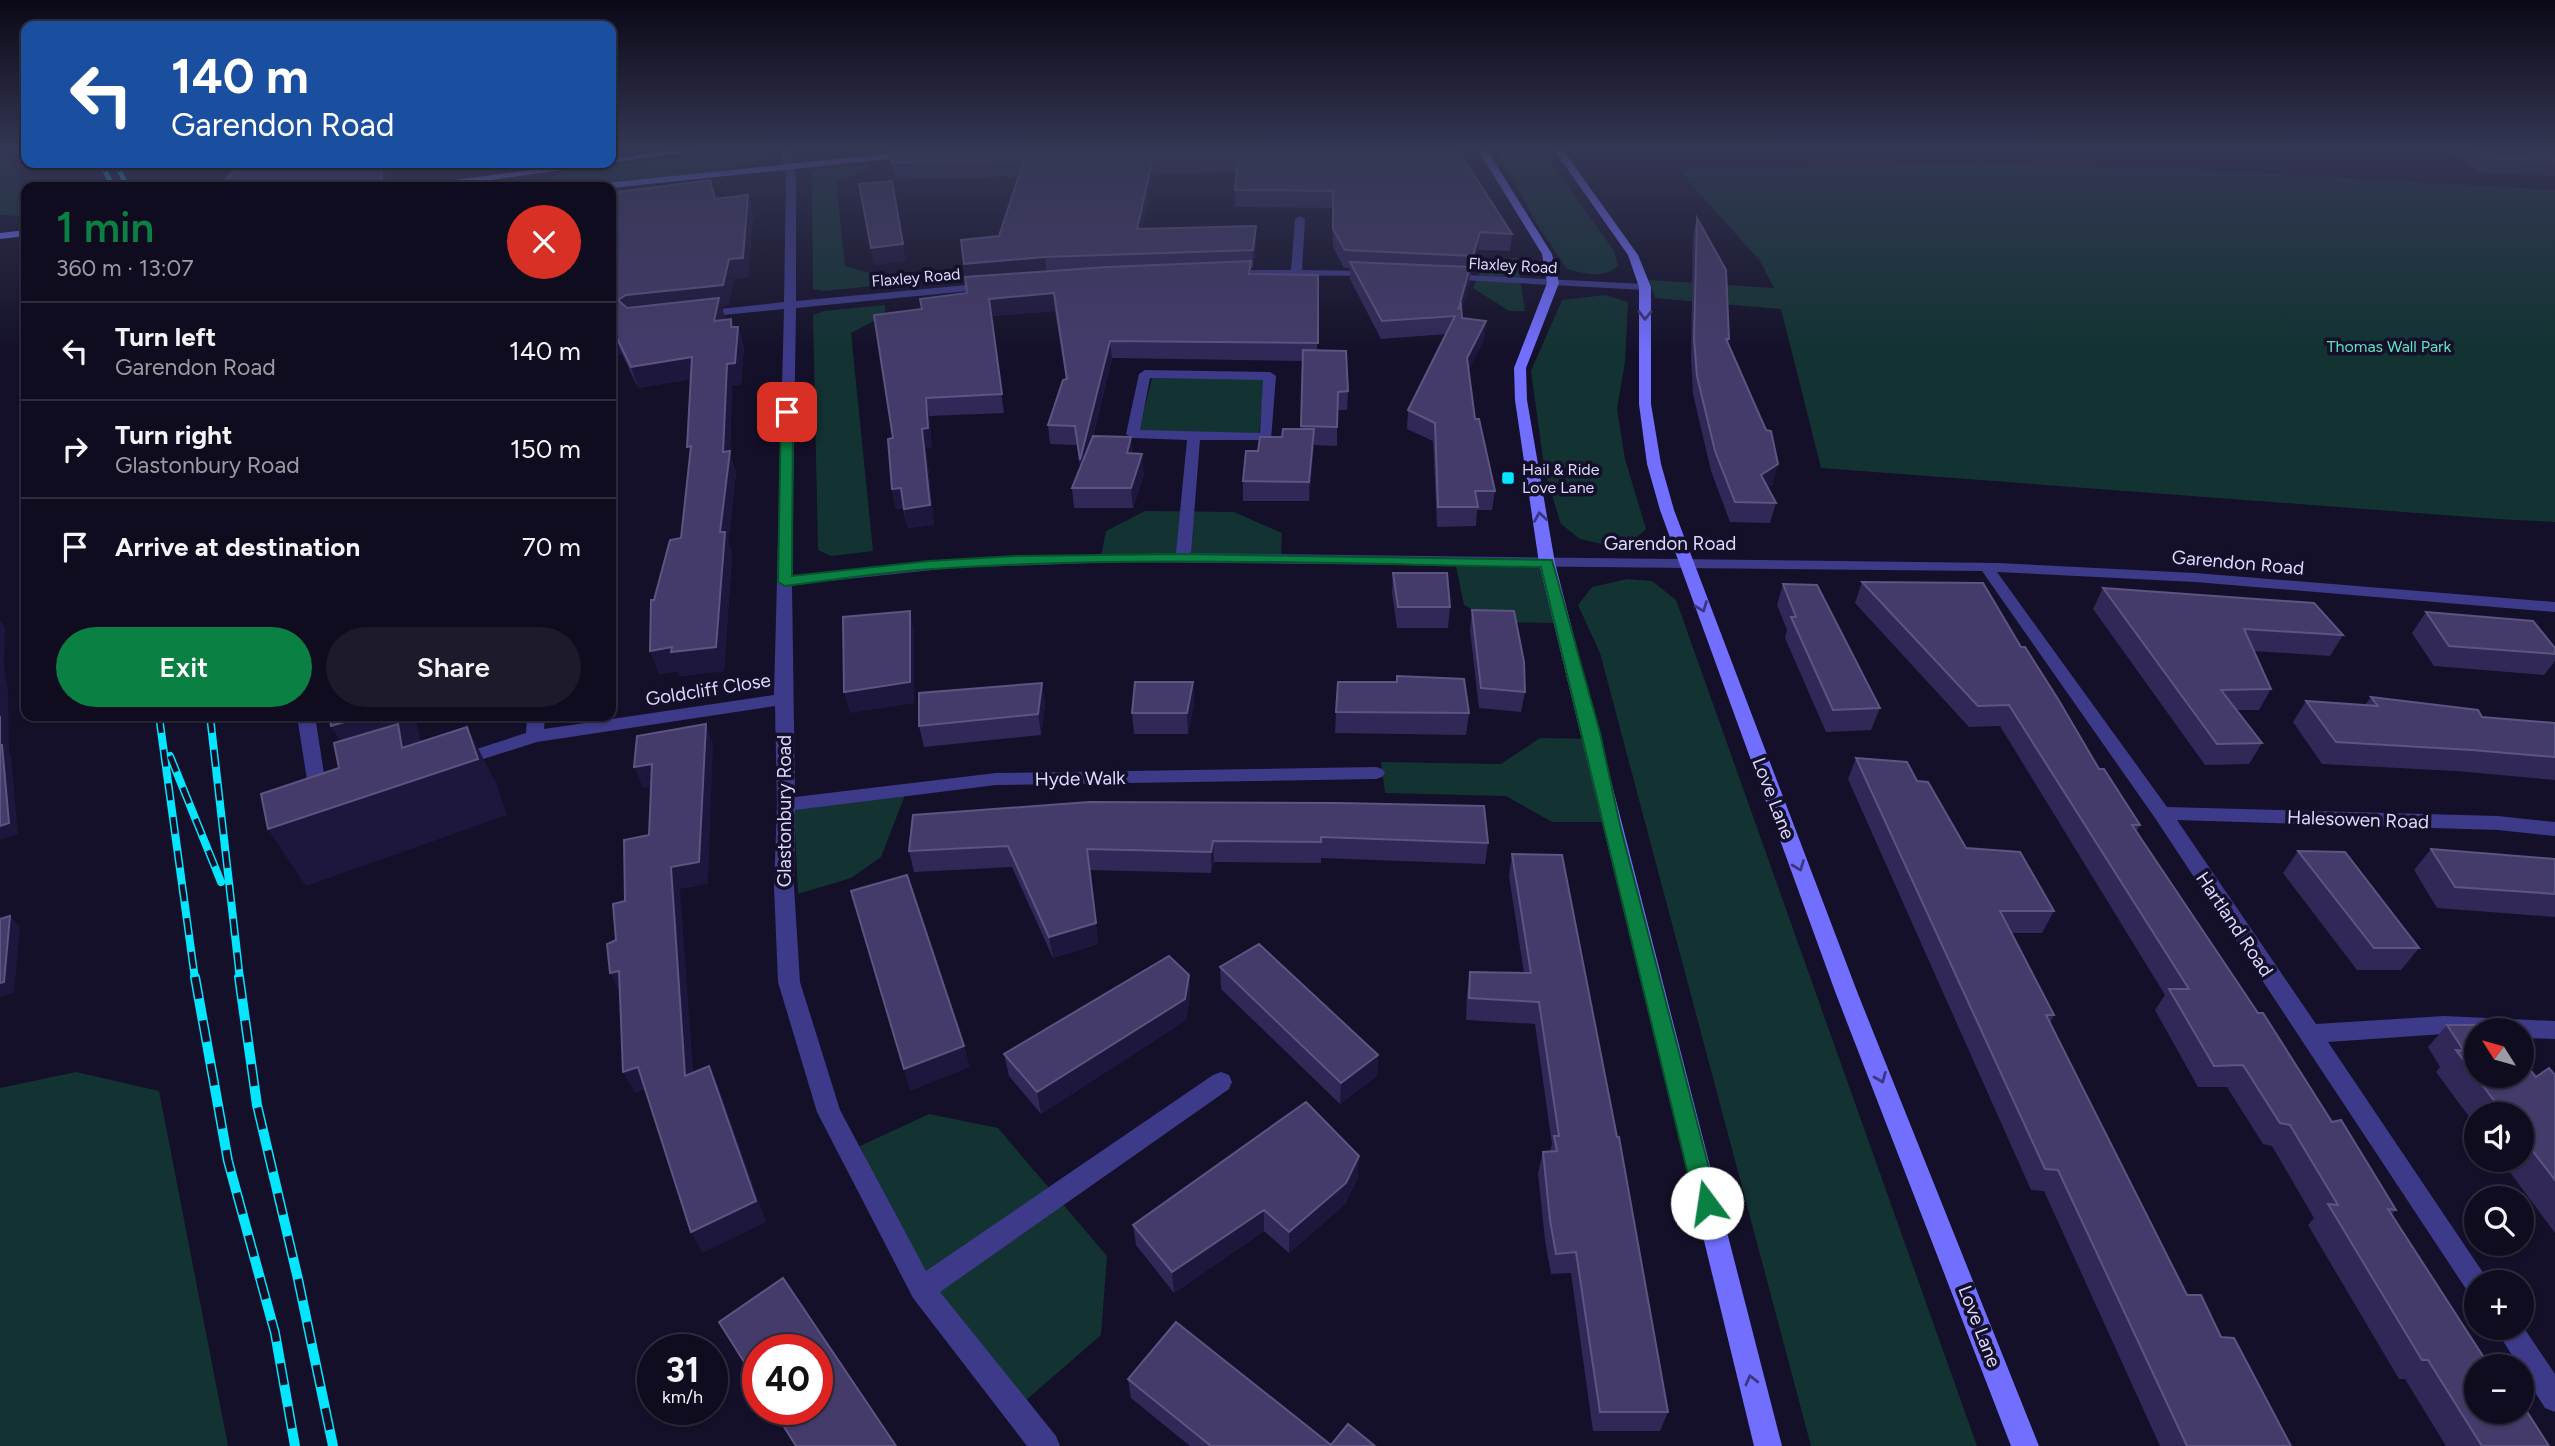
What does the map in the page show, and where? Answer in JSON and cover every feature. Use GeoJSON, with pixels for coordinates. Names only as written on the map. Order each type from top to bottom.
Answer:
{"type":"FeatureCollection","features":[{"type":"Feature","properties":{"kind":"street","name":"Glastonbury Road"},"geometry":{"type":"LineString","coordinates":[[791,217],[783,699],[786,805],[784,887],[789,982],[829,1112],[922,1289],[1046,1446]]}},
{"type":"Feature","properties":{"kind":"street"},"geometry":{"type":"LineString","coordinates":[[1524,217],[1547,254],[1552,283],[1520,368],[1521,400],[1547,563],[1768,1446]]}},
{"type":"Feature","properties":{"kind":"street","name":"Love Lane"},"geometry":{"type":"LineString","coordinates":[[1606,217],[1633,255],[1645,287],[1645,404],[1654,464],[1685,562],[1847,994],[2025,1446]]}},
{"type":"Feature","properties":{"kind":"street"},"geometry":{"type":"LineString","coordinates":[[1296,272],[1300,219]]}},
{"type":"Feature","properties":{"kind":"street"},"geometry":{"type":"LineString","coordinates":[[0,228],[21,228]]}},
{"type":"Feature","properties":{"kind":"street"},"geometry":{"type":"LineString","coordinates":[[0,236],[21,234]]}},
{"type":"Feature","properties":{"kind":"street"},"geometry":{"type":"LineString","coordinates":[[1212,274],[1383,274]]}},
{"type":"Feature","properties":{"kind":"street","name":"Flaxley Road"},"geometry":{"type":"LineString","coordinates":[[1434,276],[1645,287]]}},
{"type":"Feature","properties":{"kind":"street","name":"Flaxley Road"},"geometry":{"type":"LineString","coordinates":[[791,305],[1002,285]]}},
{"type":"Feature","properties":{"kind":"street"},"geometry":{"type":"LineString","coordinates":[[686,315],[791,305]]}},
{"type":"Feature","properties":{"kind":"street"},"geometry":{"type":"LineString","coordinates":[[1145,374],[1270,376],[1266,437],[1194,436],[1133,434],[1145,374]]}},
{"type":"Feature","properties":{"kind":"street"},"geometry":{"type":"LineString","coordinates":[[1183,558],[1194,436]]}},
{"type":"Feature","properties":{"kind":"street","name":"Garendon Road"},"geometry":{"type":"LineString","coordinates":[[785,582],[929,565],[1015,560],[1183,558],[1685,562],[1987,568],[2190,577],[2555,607]]}},
{"type":"Feature","properties":{"kind":"street","name":"Hartland Road"},"geometry":{"type":"LineString","coordinates":[[1987,568],[2162,813],[2468,1270]]}},
{"type":"Feature","properties":{"kind":"street","name":"Goldcliff Close"},"geometry":{"type":"LineString","coordinates":[[447,764],[536,736],[783,699]]}},
{"type":"Feature","properties":{"kind":"street"},"geometry":{"type":"LineString","coordinates":[[307,721],[320,805],[333,801]]}},
{"type":"Feature","properties":{"kind":"street"},"geometry":{"type":"LineString","coordinates":[[536,721],[536,736]]}},
{"type":"Feature","properties":{"kind":"street","name":"Hyde Walk"},"geometry":{"type":"LineString","coordinates":[[786,805],[996,779],[1376,773]]}},
{"type":"Feature","properties":{"kind":"street","name":"Halesowen Road"},"geometry":{"type":"LineString","coordinates":[[2162,813],[2498,823],[2555,829]]}},
{"type":"Feature","properties":{"kind":"street"},"geometry":{"type":"LineString","coordinates":[[2308,1034],[2444,1025],[2555,1030]]}},
{"type":"Feature","properties":{"kind":"street"},"geometry":{"type":"LineString","coordinates":[[922,1289],[1221,1082]]}},
{"type":"Feature","properties":{"kind":"street"},"geometry":{"type":"LineString","coordinates":[[2516,1340],[2555,1398]]}},
{"type":"Feature","properties":{"kind":"green space"},"geometry":{"type":"Polygon","coordinates":[[[812,217],[840,217],[845,266],[883,277],[884,285],[823,291],[813,289],[812,217]]]}},
{"type":"Feature","properties":{"kind":"green space"},"geometry":{"type":"Polygon","coordinates":[[[1534,217],[1590,217],[1614,251],[1618,266],[1600,274],[1567,269],[1534,217]]]}},
{"type":"Feature","properties":{"kind":"green space","name":"Thomas Wall Park"},"geometry":{"type":"Polygon","coordinates":[[[1721,217],[2555,217],[2555,522],[1821,468],[1781,309],[1655,298],[1649,280],[1774,288],[1760,261],[1721,217]]]}},
{"type":"Feature","properties":{"kind":"green space"},"geometry":{"type":"Polygon","coordinates":[[[1517,257],[1525,311],[1509,311],[1473,288],[1481,270],[1517,257]]]}},
{"type":"Feature","properties":{"kind":"green space"},"geometry":{"type":"Polygon","coordinates":[[[1605,295],[1628,302],[1625,362],[1617,409],[1625,459],[1646,529],[1629,544],[1607,545],[1580,539],[1561,524],[1545,473],[1531,371],[1562,300],[1605,295]]]}},
{"type":"Feature","properties":{"kind":"green space"},"geometry":{"type":"Polygon","coordinates":[[[885,305],[885,315],[851,333],[873,551],[831,556],[818,550],[813,315],[824,311],[885,305]]]}},
{"type":"Feature","properties":{"kind":"green space"},"geometry":{"type":"Polygon","coordinates":[[[1152,378],[1265,379],[1259,434],[1139,431],[1152,378]]]}},
{"type":"Feature","properties":{"kind":"green space"},"geometry":{"type":"Polygon","coordinates":[[[1145,511],[1234,512],[1282,533],[1281,556],[1101,556],[1106,531],[1145,511]]]}},
{"type":"Feature","properties":{"kind":"green space"},"geometry":{"type":"Polygon","coordinates":[[[1551,565],[1566,623],[1496,622],[1464,605],[1456,566],[1551,565]]]}},
{"type":"Feature","properties":{"kind":"green space"},"geometry":{"type":"Polygon","coordinates":[[[1627,579],[1652,581],[1676,600],[1977,1446],[1811,1446],[1600,653],[1578,605],[1592,587],[1627,579]]]}},
{"type":"Feature","properties":{"kind":"green space"},"geometry":{"type":"Polygon","coordinates":[[[1540,738],[1595,739],[1616,822],[1552,822],[1506,796],[1385,793],[1381,762],[1501,764],[1540,738]]]}},
{"type":"Feature","properties":{"kind":"green space"},"geometry":{"type":"Polygon","coordinates":[[[905,795],[881,857],[851,878],[798,894],[794,809],[905,795]]]}},
{"type":"Feature","properties":{"kind":"green space"},"geometry":{"type":"Polygon","coordinates":[[[76,1072],[159,1091],[228,1446],[0,1446],[0,1088],[76,1072]]]}},
{"type":"Feature","properties":{"kind":"green space"},"geometry":{"type":"Polygon","coordinates":[[[929,1114],[998,1128],[1107,1256],[1101,1335],[1026,1400],[915,1275],[860,1146],[929,1114]]]}},
{"type":"Feature","properties":{"kind":"building"},"geometry":{"type":"Polygon","coordinates":[[[616,217],[746,217],[743,258],[729,259],[723,285],[626,295],[618,300],[627,308],[719,298],[714,321],[731,319],[731,327],[738,327],[735,363],[727,364],[723,452],[730,451],[720,532],[725,532],[716,647],[671,652],[672,647],[650,651],[651,600],[654,600],[670,540],[681,538],[691,446],[687,447],[692,357],[631,367],[616,336],[616,217]]]}},
{"type":"Feature","properties":{"kind":"building"},"geometry":{"type":"Polygon","coordinates":[[[865,217],[898,217],[903,244],[871,248],[865,217]]]}},
{"type":"Feature","properties":{"kind":"building"},"geometry":{"type":"Polygon","coordinates":[[[1005,217],[1140,217],[1137,229],[1256,226],[1253,250],[1045,257],[964,264],[961,240],[999,236],[1005,217]]]}},
{"type":"Feature","properties":{"kind":"building"},"geometry":{"type":"Polygon","coordinates":[[[1333,217],[1501,217],[1512,234],[1480,232],[1473,256],[1345,250],[1333,229],[1333,217]]]}},
{"type":"Feature","properties":{"kind":"building"},"geometry":{"type":"Polygon","coordinates":[[[1697,218],[1726,270],[1729,339],[1726,339],[1766,430],[1771,431],[1778,464],[1761,475],[1776,503],[1735,502],[1715,451],[1697,376],[1694,339],[1697,218]]]}},
{"type":"Feature","properties":{"kind":"building"},"geometry":{"type":"Polygon","coordinates":[[[1251,261],[1249,274],[1318,275],[1318,343],[1110,341],[1080,460],[1075,426],[1048,425],[1063,380],[1067,379],[1054,293],[989,299],[1002,394],[926,398],[928,428],[922,429],[930,505],[904,509],[901,488],[892,489],[888,439],[893,438],[874,315],[922,309],[920,299],[967,293],[965,277],[1251,261]]]}},
{"type":"Feature","properties":{"kind":"building"},"geometry":{"type":"Polygon","coordinates":[[[1350,262],[1470,267],[1458,310],[1461,305],[1462,318],[1486,321],[1467,358],[1475,419],[1479,419],[1495,491],[1475,491],[1478,507],[1438,507],[1435,423],[1408,410],[1455,316],[1382,321],[1350,262]]]}},
{"type":"Feature","properties":{"kind":"building"},"geometry":{"type":"Polygon","coordinates":[[[1303,350],[1346,351],[1348,391],[1338,392],[1337,427],[1301,426],[1303,350]]]}},
{"type":"Feature","properties":{"kind":"building"},"geometry":{"type":"Polygon","coordinates":[[[1283,429],[1314,429],[1309,482],[1243,481],[1246,451],[1258,451],[1260,437],[1282,437],[1283,429]]]}},
{"type":"Feature","properties":{"kind":"building"},"geometry":{"type":"Polygon","coordinates":[[[1093,436],[1131,437],[1127,453],[1142,454],[1131,488],[1072,488],[1093,436]]]}},
{"type":"Feature","properties":{"kind":"building"},"geometry":{"type":"Polygon","coordinates":[[[1393,573],[1447,573],[1450,607],[1398,607],[1393,573]]]}},
{"type":"Feature","properties":{"kind":"building"},"geometry":{"type":"Polygon","coordinates":[[[1862,582],[1983,583],[2021,647],[2025,647],[2058,699],[2099,769],[2104,769],[2140,825],[2132,825],[2258,1013],[2263,1013],[2332,1122],[2341,1120],[2396,1210],[2388,1209],[2464,1327],[2464,1340],[2473,1340],[2482,1354],[2464,1354],[2464,1417],[2428,1360],[2422,1360],[2328,1204],[2338,1205],[2290,1125],[2280,1123],[2243,1065],[2214,1066],[2169,989],[2189,989],[2009,705],[1978,706],[1862,582]]]}},
{"type":"Feature","properties":{"kind":"building"},"geometry":{"type":"Polygon","coordinates":[[[1783,584],[1817,585],[1880,708],[1833,710],[1791,617],[1796,617],[1783,584]]]}},
{"type":"Feature","properties":{"kind":"building"},"geometry":{"type":"Polygon","coordinates":[[[2103,588],[2314,603],[2343,635],[2244,629],[2271,689],[2221,690],[2262,743],[2217,744],[2103,588]]]}},
{"type":"Feature","properties":{"kind":"building"},"geometry":{"type":"Polygon","coordinates":[[[1472,610],[1514,611],[1524,662],[1525,692],[1481,688],[1472,610]]]}},
{"type":"Feature","properties":{"kind":"building"},"geometry":{"type":"Polygon","coordinates":[[[910,611],[910,682],[844,692],[843,617],[910,611]]]}},
{"type":"Feature","properties":{"kind":"building"},"geometry":{"type":"Polygon","coordinates":[[[2426,612],[2533,621],[2555,648],[2555,654],[2449,646],[2426,612]]]}},
{"type":"Feature","properties":{"kind":"building"},"geometry":{"type":"Polygon","coordinates":[[[1397,676],[1464,679],[1469,713],[1336,712],[1338,682],[1397,682],[1397,676]]]}},
{"type":"Feature","properties":{"kind":"building"},"geometry":{"type":"Polygon","coordinates":[[[1135,682],[1193,682],[1187,713],[1132,713],[1135,682]]]}},
{"type":"Feature","properties":{"kind":"building"},"geometry":{"type":"Polygon","coordinates":[[[1042,683],[1038,714],[919,726],[919,693],[1042,683]]]}},
{"type":"Feature","properties":{"kind":"building"},"geometry":{"type":"Polygon","coordinates":[[[2371,697],[2478,710],[2482,717],[2555,723],[2555,757],[2336,742],[2306,701],[2378,706],[2371,697]]]}},
{"type":"Feature","properties":{"kind":"building"},"geometry":{"type":"Polygon","coordinates":[[[330,721],[348,721],[331,726],[330,721]]]}},
{"type":"Feature","properties":{"kind":"building"},"geometry":{"type":"Polygon","coordinates":[[[398,724],[402,748],[467,727],[478,759],[268,829],[261,794],[339,768],[334,743],[398,724]]]}},
{"type":"Feature","properties":{"kind":"building"},"geometry":{"type":"Polygon","coordinates":[[[706,724],[699,862],[671,867],[685,1076],[709,1066],[756,1201],[691,1232],[638,1067],[623,1072],[619,971],[610,973],[607,944],[616,940],[613,904],[625,901],[624,840],[649,835],[652,764],[634,767],[637,736],[706,724]]]}},
{"type":"Feature","properties":{"kind":"building"},"geometry":{"type":"Polygon","coordinates":[[[0,745],[9,823],[0,826],[0,745]]]}},
{"type":"Feature","properties":{"kind":"building"},"geometry":{"type":"Polygon","coordinates":[[[1856,758],[1907,762],[1917,781],[1928,782],[1966,848],[2020,852],[2054,911],[2000,911],[2054,1015],[2046,1015],[2187,1295],[2201,1295],[2221,1337],[2234,1338],[2291,1446],[2187,1446],[2058,1170],[2045,1169],[1856,758]]]}},
{"type":"Feature","properties":{"kind":"building"},"geometry":{"type":"Polygon","coordinates":[[[1089,802],[1484,806],[1488,843],[1321,837],[1321,842],[1213,841],[1211,852],[1087,849],[1096,923],[1049,937],[1008,846],[909,851],[913,815],[1089,802]]]}},
{"type":"Feature","properties":{"kind":"building"},"geometry":{"type":"Polygon","coordinates":[[[2431,849],[2555,859],[2555,894],[2455,887],[2431,849]]]}},
{"type":"Feature","properties":{"kind":"building"},"geometry":{"type":"Polygon","coordinates":[[[2298,851],[2345,852],[2419,948],[2374,948],[2298,851]]]}},
{"type":"Feature","properties":{"kind":"building"},"geometry":{"type":"Polygon","coordinates":[[[1512,854],[1562,855],[1619,1137],[1668,1412],[1600,1412],[1576,1252],[1556,1254],[1550,1220],[1543,1152],[1557,1151],[1554,1136],[1559,1136],[1539,1002],[1469,998],[1470,972],[1531,973],[1512,854]]]}},
{"type":"Feature","properties":{"kind":"building"},"geometry":{"type":"Polygon","coordinates":[[[907,875],[964,1046],[904,1069],[851,891],[907,875]]]}},
{"type":"Feature","properties":{"kind":"building"},"geometry":{"type":"Polygon","coordinates":[[[10,916],[4,982],[0,983],[0,919],[10,916]]]}},
{"type":"Feature","properties":{"kind":"building"},"geometry":{"type":"Polygon","coordinates":[[[1259,944],[1378,1055],[1341,1083],[1220,967],[1259,944]]]}},
{"type":"Feature","properties":{"kind":"building"},"geometry":{"type":"Polygon","coordinates":[[[1169,956],[1189,975],[1185,999],[1037,1092],[1004,1054],[1169,956]]]}},
{"type":"Feature","properties":{"kind":"building"},"geometry":{"type":"Polygon","coordinates":[[[2447,1025],[2464,1025],[2464,1051],[2447,1025]]]}},
{"type":"Feature","properties":{"kind":"building"},"geometry":{"type":"Polygon","coordinates":[[[2456,1050],[2464,1051],[2464,1061],[2456,1050]]]}},
{"type":"Feature","properties":{"kind":"building"},"geometry":{"type":"Polygon","coordinates":[[[2549,1068],[2555,1075],[2555,1180],[2534,1153],[2534,1102],[2495,1102],[2485,1088],[2534,1088],[2534,1074],[2536,1077],[2549,1068]]]}},
{"type":"Feature","properties":{"kind":"building"},"geometry":{"type":"Polygon","coordinates":[[[1306,1102],[1359,1156],[1346,1183],[1289,1232],[1264,1210],[1172,1272],[1133,1225],[1306,1102]]]}},
{"type":"Feature","properties":{"kind":"building"},"geometry":{"type":"Polygon","coordinates":[[[783,1278],[821,1334],[742,1334],[742,1359],[719,1322],[783,1278]]]}},
{"type":"Feature","properties":{"kind":"building"},"geometry":{"type":"Polygon","coordinates":[[[1176,1322],[1331,1445],[1348,1424],[1375,1446],[1211,1446],[1128,1379],[1176,1322]]]}},
{"type":"Feature","properties":{"kind":"building"},"geometry":{"type":"Polygon","coordinates":[[[833,1352],[896,1446],[796,1446],[783,1425],[833,1425],[833,1352]]]}},
{"type":"Feature","properties":{"kind":"building"},"geometry":{"type":"Polygon","coordinates":[[[2534,1423],[2549,1446],[2482,1446],[2468,1424],[2534,1423]]]}},
{"type":"Feature","properties":{"kind":"railway"},"geometry":{"type":"LineString","coordinates":[[160,721],[195,979]]}},
{"type":"Feature","properties":{"kind":"railway"},"geometry":{"type":"LineString","coordinates":[[211,721],[240,979]]}},
{"type":"Feature","properties":{"kind":"railway"},"geometry":{"type":"LineString","coordinates":[[170,756],[221,882]]}},
{"type":"Feature","properties":{"kind":"railway"},"geometry":{"type":"LineString","coordinates":[[195,977],[228,1161],[275,1333],[295,1446]]}},
{"type":"Feature","properties":{"kind":"railway"},"geometry":{"type":"LineString","coordinates":[[239,977],[257,1105],[298,1279],[333,1446]]}},
{"type":"Feature","properties":{"kind":"place","name":"Hail & Ride Love Lane"},"geometry":{"type":"Point","coordinates":[1508,478]}},
{"type":"Feature","properties":{"kind":"route"},"geometry":{"type":"LineString","coordinates":[[787,412],[785,582],[929,565],[1015,560],[1183,558],[1547,563],[1592,733],[1611,825],[1707,1203]]}}]}
